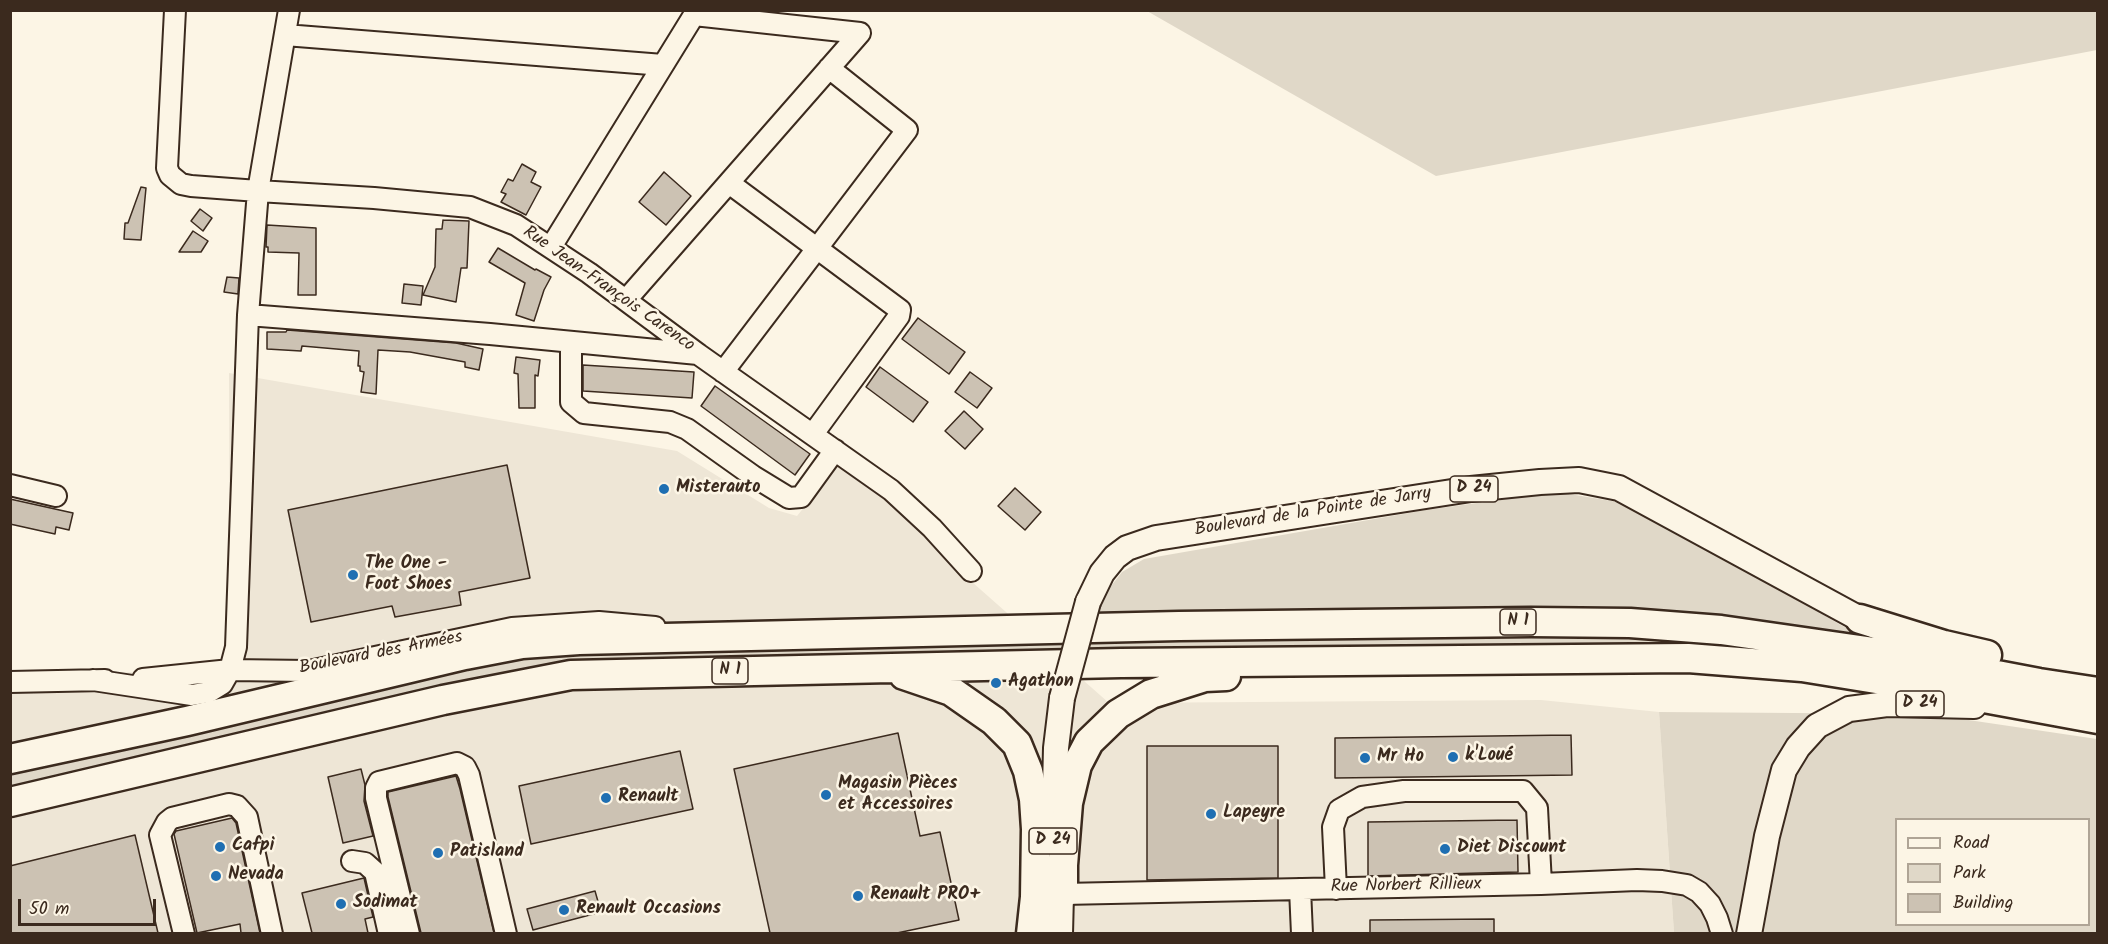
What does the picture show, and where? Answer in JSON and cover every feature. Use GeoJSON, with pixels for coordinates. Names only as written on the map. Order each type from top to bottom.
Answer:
{"type":"FeatureCollection","features":[{"type":"Feature","properties":{"kind":"highway"},"geometry":{"type":"LineString","coordinates":[[1860,619],[1944,645],[2097,681]]}},
{"type":"Feature","properties":{"kind":"highway","name":"N 1"},"geometry":{"type":"LineString","coordinates":[[10,759],[522,644],[750,634],[1426,623],[1630,623],[1721,630],[1858,650],[2097,692]]}},
{"type":"Feature","properties":{"kind":"highway","name":"N 1"},"geometry":{"type":"LineString","coordinates":[[10,802],[443,700],[571,675],[1120,663],[1688,658],[1802,667],[2097,719]]}},
{"type":"Feature","properties":{"kind":"highway"},"geometry":{"type":"LineString","coordinates":[[1063,894],[1068,803],[1077,765],[1089,742],[1119,714],[1152,694],[1205,676],[1347,672],[1464,659]]}},
{"type":"Feature","properties":{"kind":"highway"},"geometry":{"type":"LineString","coordinates":[[888,669],[951,691],[994,721],[1017,744],[1028,771],[1034,799],[1035,897],[1031,933]]}},
{"type":"Feature","properties":{"kind":"main road","name":"Boulevard de la Pointe de Jarry"},"geometry":{"type":"LineString","coordinates":[[1049,933],[1056,748],[1062,698],[1088,602],[1102,573],[1115,557],[1127,548],[1156,538],[1471,489],[1579,480],[1619,488],[1753,554],[1860,619],[1943,652],[2039,683]]}},
{"type":"Feature","properties":{"kind":"main road","name":"D 24"},"geometry":{"type":"LineString","coordinates":[[1749,933],[1767,836],[1784,770],[1798,747],[1817,726],[1849,709],[1887,704],[1956,705],[2057,712]]}},
{"type":"Feature","properties":{"kind":"street","name":"Rue Jean-François Carenco"},"geometry":{"type":"LineString","coordinates":[[175,10],[167,168],[170,175],[181,184],[470,207],[516,225],[551,247],[891,490],[932,528],[971,571]]}},
{"type":"Feature","properties":{"kind":"street"},"geometry":{"type":"LineString","coordinates":[[230,670],[236,647],[248,315],[258,191],[289,10]]}},
{"type":"Feature","properties":{"kind":"street"},"geometry":{"type":"LineString","coordinates":[[551,247],[694,15],[860,33],[626,300]]}},
{"type":"Feature","properties":{"kind":"street"},"geometry":{"type":"LineString","coordinates":[[285,35],[663,65]]}},
{"type":"Feature","properties":{"kind":"street"},"geometry":{"type":"LineString","coordinates":[[723,372],[906,130],[829,68]]}},
{"type":"Feature","properties":{"kind":"street"},"geometry":{"type":"LineString","coordinates":[[729,183],[900,310],[899,316],[813,434]]}},
{"type":"Feature","properties":{"kind":"street"},"geometry":{"type":"LineString","coordinates":[[248,315],[698,354]]}},
{"type":"Feature","properties":{"kind":"street"},"geometry":{"type":"LineString","coordinates":[[571,342],[572,402],[584,413],[670,422],[687,429],[753,476],[789,498],[801,497],[835,450]]}},
{"type":"Feature","properties":{"kind":"street"},"geometry":{"type":"LineString","coordinates":[[10,485],[56,496]]}},
{"type":"Feature","properties":{"kind":"street","name":"Boulevard des Armées"},"geometry":{"type":"LineString","coordinates":[[10,682],[158,678],[230,670],[309,671],[512,628],[599,622],[750,634]]}},
{"type":"Feature","properties":{"kind":"street"},"geometry":{"type":"LineString","coordinates":[[409,933],[376,798],[376,788],[380,782],[457,763],[465,767],[469,775],[506,933]]}},
{"type":"Feature","properties":{"kind":"street"},"geometry":{"type":"LineString","coordinates":[[1336,889],[1333,827],[1339,810],[1362,797],[1404,791],[1523,791],[1537,808],[1541,884]]}},
{"type":"Feature","properties":{"kind":"street"},"geometry":{"type":"LineString","coordinates":[[184,933],[160,835],[172,818],[229,804],[237,806],[247,817],[272,933]]}},
{"type":"Feature","properties":{"kind":"street"},"geometry":{"type":"LineString","coordinates":[[352,861],[365,863],[375,872],[389,933]]}},
{"type":"Feature","properties":{"kind":"street","name":"Rue Norbert Rillieux"},"geometry":{"type":"LineString","coordinates":[[1063,894],[1662,881],[1687,885],[1699,892],[1710,904],[1718,918],[1722,933]]}},
{"type":"Feature","properties":{"kind":"street"},"geometry":{"type":"LineString","coordinates":[[1300,889],[1302,933]]}},
{"type":"Feature","properties":{"kind":"street"},"geometry":{"type":"LineString","coordinates":[[1062,933],[1063,894]]}},
{"type":"Feature","properties":{"kind":"shaded area"},"geometry":{"type":"Polygon","coordinates":[[[229,373],[677,451],[769,508],[797,516],[838,465],[906,508],[946,559],[1109,703],[1541,700],[1659,712],[1674,933],[11,933],[10,675],[230,670],[229,373]]]}},
{"type":"Feature","properties":{"kind":"green space"},"geometry":{"type":"Polygon","coordinates":[[[2097,10],[2097,50],[1436,176],[1147,11],[2097,10]]]}},
{"type":"Feature","properties":{"kind":"green space"},"geometry":{"type":"Polygon","coordinates":[[[1557,492],[1630,504],[1724,555],[1870,640],[1096,621],[1108,590],[1122,572],[1144,559],[1426,510],[1557,492]]]}},
{"type":"Feature","properties":{"kind":"green space"},"geometry":{"type":"Polygon","coordinates":[[[1526,634],[1621,635],[1707,641],[1761,649],[692,661],[171,753],[11,786],[10,775],[435,675],[508,661],[589,650],[1526,634]]]}},
{"type":"Feature","properties":{"kind":"green space"},"geometry":{"type":"Polygon","coordinates":[[[1659,712],[1928,714],[2097,739],[2097,933],[1674,933],[1659,712]]]}},
{"type":"Feature","properties":{"kind":"building"},"geometry":{"type":"Polygon","coordinates":[[[522,164],[536,172],[531,182],[541,187],[526,215],[501,202],[506,194],[501,192],[508,179],[513,181],[522,164]]]}},
{"type":"Feature","properties":{"kind":"building"},"geometry":{"type":"Polygon","coordinates":[[[664,172],[691,196],[666,225],[639,202],[664,172]]]}},
{"type":"Feature","properties":{"kind":"building"},"geometry":{"type":"Polygon","coordinates":[[[141,187],[146,188],[141,240],[124,239],[125,223],[128,223],[141,187]]]}},
{"type":"Feature","properties":{"kind":"building"},"geometry":{"type":"Polygon","coordinates":[[[200,209],[212,218],[203,231],[191,221],[200,209]]]}},
{"type":"Feature","properties":{"kind":"building"},"geometry":{"type":"Polygon","coordinates":[[[443,220],[469,221],[467,268],[461,268],[456,302],[423,295],[435,267],[436,229],[442,229],[443,220]]]}},
{"type":"Feature","properties":{"kind":"building"},"geometry":{"type":"Polygon","coordinates":[[[267,225],[316,228],[316,295],[298,295],[299,253],[268,252],[268,247],[266,247],[267,225]]]}},
{"type":"Feature","properties":{"kind":"building"},"geometry":{"type":"Polygon","coordinates":[[[193,231],[208,241],[201,252],[179,252],[193,231]]]}},
{"type":"Feature","properties":{"kind":"building"},"geometry":{"type":"Polygon","coordinates":[[[498,248],[551,277],[544,290],[534,321],[516,315],[525,283],[489,262],[498,248]]]}},
{"type":"Feature","properties":{"kind":"building"},"geometry":{"type":"Polygon","coordinates":[[[227,277],[239,278],[238,294],[224,292],[227,277]]]}},
{"type":"Feature","properties":{"kind":"building"},"geometry":{"type":"Polygon","coordinates":[[[404,284],[423,286],[421,305],[402,303],[404,284]]]}},
{"type":"Feature","properties":{"kind":"building"},"geometry":{"type":"Polygon","coordinates":[[[918,318],[965,352],[949,374],[902,339],[918,318]]]}},
{"type":"Feature","properties":{"kind":"building"},"geometry":{"type":"Polygon","coordinates":[[[287,330],[456,343],[483,349],[479,370],[465,367],[465,362],[410,352],[378,350],[376,394],[361,392],[364,372],[360,371],[360,366],[358,366],[359,351],[302,346],[301,351],[267,349],[267,332],[286,332],[287,330]]]}},
{"type":"Feature","properties":{"kind":"building"},"geometry":{"type":"Polygon","coordinates":[[[516,357],[540,360],[538,376],[535,375],[535,408],[519,408],[518,374],[514,373],[516,357]]]}},
{"type":"Feature","properties":{"kind":"building"},"geometry":{"type":"Polygon","coordinates":[[[583,365],[694,372],[692,398],[583,391],[583,365]]]}},
{"type":"Feature","properties":{"kind":"building"},"geometry":{"type":"Polygon","coordinates":[[[880,367],[928,402],[913,422],[866,387],[880,367]]]}},
{"type":"Feature","properties":{"kind":"building"},"geometry":{"type":"Polygon","coordinates":[[[970,372],[992,388],[977,408],[955,392],[970,372]]]}},
{"type":"Feature","properties":{"kind":"building"},"geometry":{"type":"Polygon","coordinates":[[[715,386],[810,454],[795,475],[701,406],[715,386]]]}},
{"type":"Feature","properties":{"kind":"building"},"geometry":{"type":"Polygon","coordinates":[[[964,411],[983,429],[965,449],[945,431],[964,411]]]}},
{"type":"Feature","properties":{"kind":"building"},"geometry":{"type":"Polygon","coordinates":[[[507,465],[530,578],[459,592],[461,605],[395,617],[392,606],[311,622],[288,510],[507,465]]]}},
{"type":"Feature","properties":{"kind":"building"},"geometry":{"type":"Polygon","coordinates":[[[1015,488],[1041,512],[1025,530],[998,506],[1015,488]]]}},
{"type":"Feature","properties":{"kind":"building"},"geometry":{"type":"Polygon","coordinates":[[[10,499],[73,513],[69,530],[56,527],[55,534],[10,524],[10,499]]]}},
{"type":"Feature","properties":{"kind":"building"},"geometry":{"type":"Polygon","coordinates":[[[898,733],[920,836],[940,832],[959,920],[897,933],[770,933],[734,769],[898,733]]]}},
{"type":"Feature","properties":{"kind":"building","name":"k'Loué"},"geometry":{"type":"Polygon","coordinates":[[[1571,735],[1572,775],[1335,778],[1335,738],[1571,735]]]}},
{"type":"Feature","properties":{"kind":"building","name":"Lapeyre"},"geometry":{"type":"Polygon","coordinates":[[[1147,746],[1278,746],[1278,878],[1147,880],[1147,746]]]}},
{"type":"Feature","properties":{"kind":"building","name":"Renault"},"geometry":{"type":"Polygon","coordinates":[[[680,751],[693,809],[531,844],[519,786],[680,751]]]}},
{"type":"Feature","properties":{"kind":"building"},"geometry":{"type":"Polygon","coordinates":[[[361,769],[365,785],[364,801],[373,836],[343,843],[328,777],[361,769]]]}},
{"type":"Feature","properties":{"kind":"building","name":"Patisland"},"geometry":{"type":"Polygon","coordinates":[[[456,776],[494,933],[421,933],[388,797],[388,792],[456,776]]]}},
{"type":"Feature","properties":{"kind":"building","name":"Nevada"},"geometry":{"type":"Polygon","coordinates":[[[232,818],[236,823],[260,933],[241,933],[240,924],[197,933],[174,834],[176,831],[232,818]]]}},
{"type":"Feature","properties":{"kind":"building"},"geometry":{"type":"Polygon","coordinates":[[[1517,820],[1518,872],[1368,876],[1368,822],[1517,820]]]}},
{"type":"Feature","properties":{"kind":"building"},"geometry":{"type":"Polygon","coordinates":[[[135,835],[158,933],[10,933],[10,866],[135,835]]]}},
{"type":"Feature","properties":{"kind":"building","name":"Sodimat"},"geometry":{"type":"Polygon","coordinates":[[[364,878],[373,917],[365,919],[368,933],[312,933],[302,893],[364,878]]]}},
{"type":"Feature","properties":{"kind":"building","name":"Renault Occasions"},"geometry":{"type":"Polygon","coordinates":[[[595,891],[601,912],[533,930],[527,909],[595,891]]]}},
{"type":"Feature","properties":{"kind":"building"},"geometry":{"type":"Polygon","coordinates":[[[1494,919],[1494,933],[1370,933],[1370,920],[1494,919]]]}},
{"type":"Feature","properties":{"kind":"place","name":"Misterauto"},"geometry":{"type":"Point","coordinates":[664,489]}},
{"type":"Feature","properties":{"kind":"place","name":"The One - Foot Shoes"},"geometry":{"type":"Point","coordinates":[353,575]}},
{"type":"Feature","properties":{"kind":"place","name":"Agathon"},"geometry":{"type":"Point","coordinates":[996,683]}},
{"type":"Feature","properties":{"kind":"place","name":"k'Loué"},"geometry":{"type":"Point","coordinates":[1453,757]}},
{"type":"Feature","properties":{"kind":"place","name":"Mr Ho"},"geometry":{"type":"Point","coordinates":[1365,758]}},
{"type":"Feature","properties":{"kind":"place","name":"Magasin Pièces et Accessoires"},"geometry":{"type":"Point","coordinates":[826,795]}},
{"type":"Feature","properties":{"kind":"place","name":"Renault"},"geometry":{"type":"Point","coordinates":[606,798]}},
{"type":"Feature","properties":{"kind":"place","name":"Lapeyre"},"geometry":{"type":"Point","coordinates":[1211,814]}},
{"type":"Feature","properties":{"kind":"place","name":"Cafpi"},"geometry":{"type":"Point","coordinates":[220,847]}},
{"type":"Feature","properties":{"kind":"place","name":"Diet Discount"},"geometry":{"type":"Point","coordinates":[1445,849]}},
{"type":"Feature","properties":{"kind":"place","name":"Patisland"},"geometry":{"type":"Point","coordinates":[438,853]}},
{"type":"Feature","properties":{"kind":"place","name":"Nevada"},"geometry":{"type":"Point","coordinates":[216,876]}},
{"type":"Feature","properties":{"kind":"place","name":"Renault PRO+"},"geometry":{"type":"Point","coordinates":[858,896]}},
{"type":"Feature","properties":{"kind":"place","name":"Sodimat"},"geometry":{"type":"Point","coordinates":[341,904]}},
{"type":"Feature","properties":{"kind":"place","name":"Renault Occasions"},"geometry":{"type":"Point","coordinates":[564,910]}}]}
